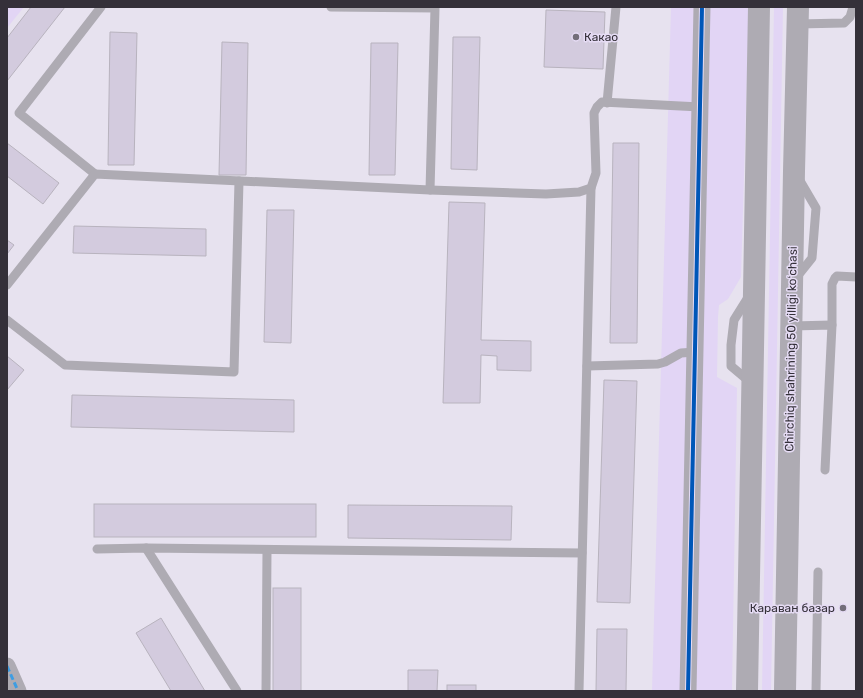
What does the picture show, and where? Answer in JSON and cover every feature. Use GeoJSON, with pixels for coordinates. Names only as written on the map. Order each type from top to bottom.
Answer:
{"type":"FeatureCollection","features":[{"type":"Feature","properties":{"kind":"main road"},"geometry":{"type":"LineString","coordinates":[[747,691],[759,7]]}},
{"type":"Feature","properties":{"kind":"main road","name":"Chirchiq shahrining 50 yilligi koʻchasi"},"geometry":{"type":"LineString","coordinates":[[785,691],[798,15]]}},
{"type":"Feature","properties":{"kind":"street"},"geometry":{"type":"LineString","coordinates":[[688,691],[702,7]]}},
{"type":"Feature","properties":{"kind":"street"},"geometry":{"type":"LineString","coordinates":[[7,666],[18,691]]}},
{"type":"Feature","properties":{"kind":"lane"},"geometry":{"type":"LineString","coordinates":[[101,7],[19,113],[95,174],[546,194],[579,192],[591,188]]}},
{"type":"Feature","properties":{"kind":"lane"},"geometry":{"type":"LineString","coordinates":[[331,7],[435,8],[430,190]]}},
{"type":"Feature","properties":{"kind":"lane"},"geometry":{"type":"LineString","coordinates":[[607,103],[616,7]]}},
{"type":"Feature","properties":{"kind":"lane"},"geometry":{"type":"LineString","coordinates":[[798,15],[844,23],[850,17],[853,7]]}},
{"type":"Feature","properties":{"kind":"lane"},"geometry":{"type":"LineString","coordinates":[[579,691],[591,188],[596,173],[594,113],[596,107],[602,102],[700,107]]}},
{"type":"Feature","properties":{"kind":"lane"},"geometry":{"type":"LineString","coordinates":[[7,285],[95,174]]}},
{"type":"Feature","properties":{"kind":"lane"},"geometry":{"type":"LineString","coordinates":[[7,320],[65,364],[234,372],[238,181]]}},
{"type":"Feature","properties":{"kind":"lane"},"geometry":{"type":"LineString","coordinates":[[825,470],[832,325],[832,284],[837,276],[856,277]]}},
{"type":"Feature","properties":{"kind":"lane"},"geometry":{"type":"LineString","coordinates":[[792,326],[832,325]]}},
{"type":"Feature","properties":{"kind":"lane"},"geometry":{"type":"LineString","coordinates":[[586,366],[658,364],[665,362],[681,353],[695,352]]}},
{"type":"Feature","properties":{"kind":"lane"},"geometry":{"type":"LineString","coordinates":[[96,549],[146,548],[582,553]]}},
{"type":"Feature","properties":{"kind":"lane"},"geometry":{"type":"LineString","coordinates":[[146,548],[237,691]]}},
{"type":"Feature","properties":{"kind":"lane"},"geometry":{"type":"LineString","coordinates":[[266,691],[267,550]]}},
{"type":"Feature","properties":{"kind":"lane"},"geometry":{"type":"LineString","coordinates":[[816,691],[818,572]]}},
{"type":"Feature","properties":{"kind":"shaded area"},"geometry":{"type":"Polygon","coordinates":[[[7,7],[24,7],[7,28],[7,7]]]}},
{"type":"Feature","properties":{"kind":"shaded area"},"geometry":{"type":"Polygon","coordinates":[[[671,7],[749,7],[741,277],[728,299],[719,305],[718,317],[717,377],[737,388],[732,691],[652,691],[671,7]]]}},
{"type":"Feature","properties":{"kind":"shaded area"},"geometry":{"type":"Polygon","coordinates":[[[774,7],[783,7],[771,691],[762,691],[774,7]]]}},
{"type":"Feature","properties":{"kind":"building"},"geometry":{"type":"Polygon","coordinates":[[[31,7],[65,7],[7,81],[7,38],[31,7]]]}},
{"type":"Feature","properties":{"kind":"building"},"geometry":{"type":"Polygon","coordinates":[[[546,10],[605,12],[603,69],[544,67],[546,10]]]}},
{"type":"Feature","properties":{"kind":"building"},"geometry":{"type":"Polygon","coordinates":[[[110,32],[137,33],[134,165],[108,165],[110,32]]]}},
{"type":"Feature","properties":{"kind":"building"},"geometry":{"type":"Polygon","coordinates":[[[453,37],[480,37],[477,170],[451,169],[453,37]]]}},
{"type":"Feature","properties":{"kind":"building"},"geometry":{"type":"Polygon","coordinates":[[[222,42],[248,43],[246,175],[219,175],[222,42]]]}},
{"type":"Feature","properties":{"kind":"building"},"geometry":{"type":"Polygon","coordinates":[[[371,43],[398,43],[395,175],[369,175],[371,43]]]}},
{"type":"Feature","properties":{"kind":"building"},"geometry":{"type":"Polygon","coordinates":[[[7,143],[59,183],[43,204],[7,176],[7,143]]]}},
{"type":"Feature","properties":{"kind":"building"},"geometry":{"type":"Polygon","coordinates":[[[613,143],[639,143],[637,343],[610,343],[613,143]]]}},
{"type":"Feature","properties":{"kind":"building"},"geometry":{"type":"Polygon","coordinates":[[[449,202],[485,203],[481,340],[531,341],[531,371],[497,370],[497,356],[481,355],[480,403],[443,403],[449,202]]]}},
{"type":"Feature","properties":{"kind":"building"},"geometry":{"type":"Polygon","coordinates":[[[267,210],[294,210],[291,343],[264,342],[267,210]]]}},
{"type":"Feature","properties":{"kind":"building"},"geometry":{"type":"Polygon","coordinates":[[[74,226],[206,229],[206,256],[73,253],[74,226]]]}},
{"type":"Feature","properties":{"kind":"building"},"geometry":{"type":"Polygon","coordinates":[[[7,240],[14,245],[7,254],[7,240]]]}},
{"type":"Feature","properties":{"kind":"building"},"geometry":{"type":"Polygon","coordinates":[[[7,356],[24,370],[7,390],[7,356]]]}},
{"type":"Feature","properties":{"kind":"building"},"geometry":{"type":"Polygon","coordinates":[[[604,380],[637,381],[630,603],[597,602],[604,380]]]}},
{"type":"Feature","properties":{"kind":"building"},"geometry":{"type":"Polygon","coordinates":[[[72,395],[294,400],[294,432],[71,427],[72,395]]]}},
{"type":"Feature","properties":{"kind":"building"},"geometry":{"type":"Polygon","coordinates":[[[94,504],[316,504],[316,537],[94,537],[94,504]]]}},
{"type":"Feature","properties":{"kind":"building"},"geometry":{"type":"Polygon","coordinates":[[[348,505],[512,506],[511,540],[348,538],[348,505]]]}},
{"type":"Feature","properties":{"kind":"building"},"geometry":{"type":"Polygon","coordinates":[[[273,588],[301,588],[301,691],[273,691],[273,588]]]}},
{"type":"Feature","properties":{"kind":"building"},"geometry":{"type":"Polygon","coordinates":[[[161,618],[205,691],[171,691],[136,633],[161,618]]]}},
{"type":"Feature","properties":{"kind":"building"},"geometry":{"type":"Polygon","coordinates":[[[597,629],[627,629],[626,691],[596,691],[597,629]]]}},
{"type":"Feature","properties":{"kind":"building"},"geometry":{"type":"Polygon","coordinates":[[[408,670],[438,670],[437,691],[408,691],[408,670]]]}},
{"type":"Feature","properties":{"kind":"building"},"geometry":{"type":"Polygon","coordinates":[[[447,685],[476,685],[476,691],[447,691],[447,685]]]}},
{"type":"Feature","properties":{"kind":"marked path"},"geometry":{"type":"LineString","coordinates":[[7,666],[18,691]]}},
{"type":"Feature","properties":{"kind":"cycle path"},"geometry":{"type":"LineString","coordinates":[[688,691],[702,7]]}},
{"type":"Feature","properties":{"kind":"place","name":"Какао"},"geometry":{"type":"Point","coordinates":[576,37]}},
{"type":"Feature","properties":{"kind":"place","name":"Караван базар"},"geometry":{"type":"Point","coordinates":[843,608]}}]}
